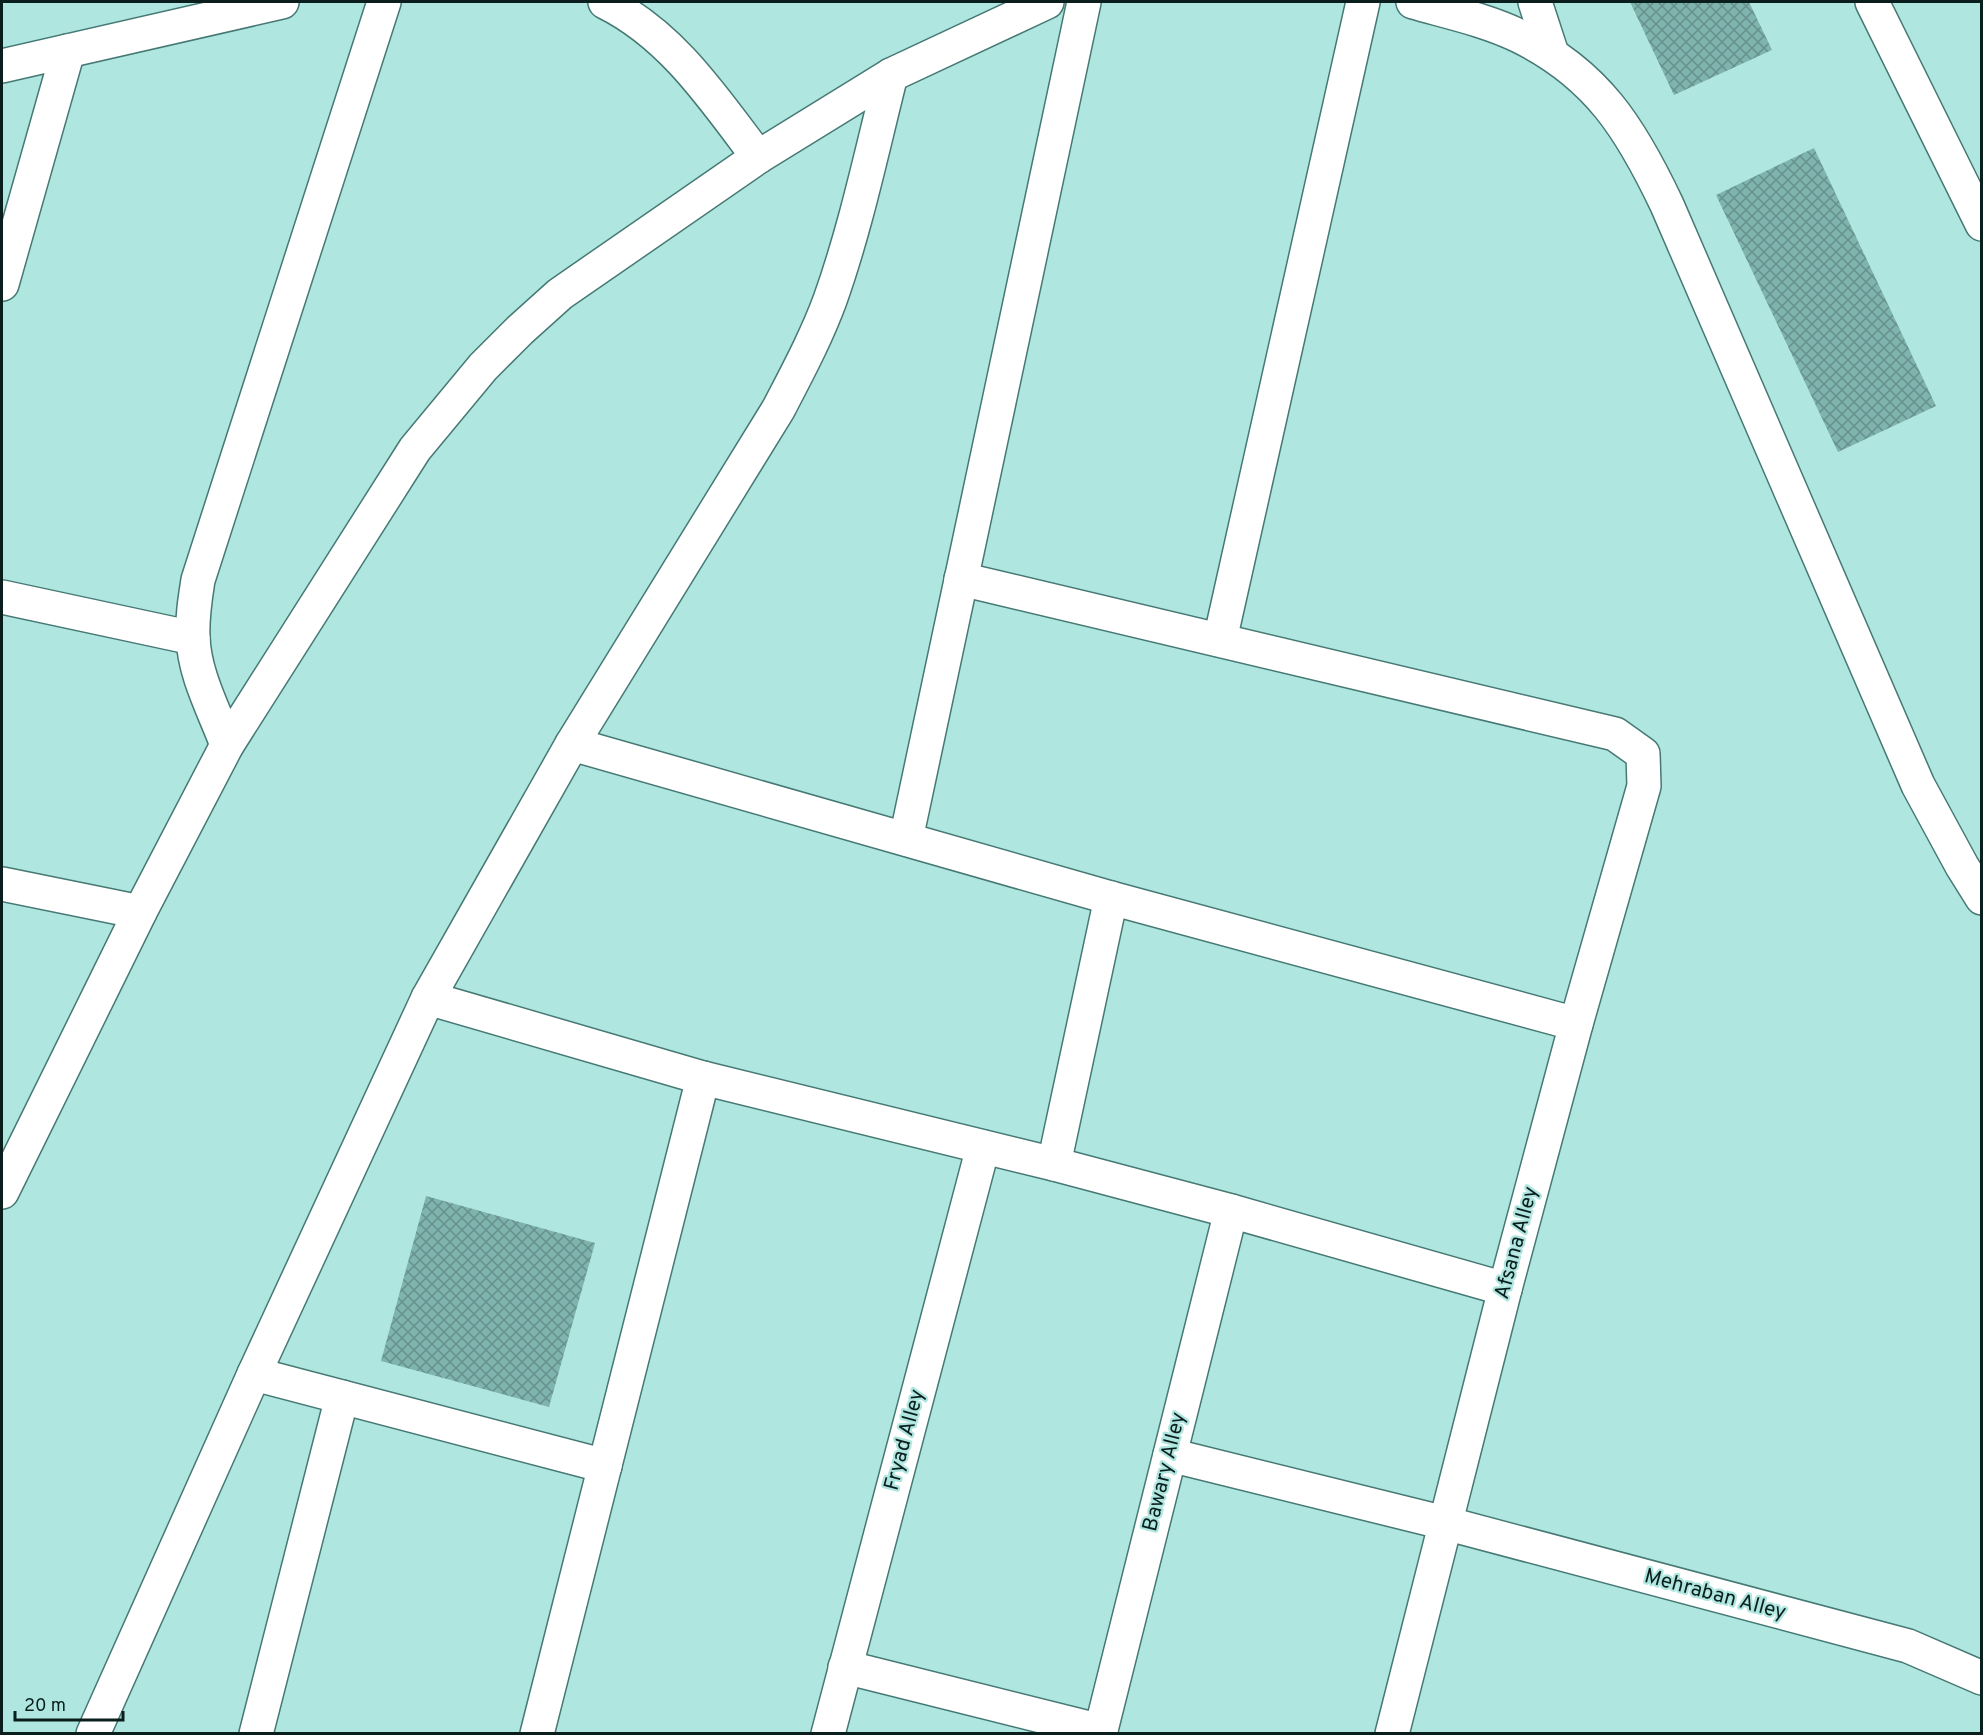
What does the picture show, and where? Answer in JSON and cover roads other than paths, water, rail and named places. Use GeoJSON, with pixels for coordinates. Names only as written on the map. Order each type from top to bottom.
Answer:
{"type":"FeatureCollection","features":[{"type":"Feature","properties":{"kind":"street"},"geometry":{"type":"LineString","coordinates":[[2,66],[282,2]]}},
{"type":"Feature","properties":{"kind":"street"},"geometry":{"type":"LineString","coordinates":[[227,745],[197,666],[193,638],[193,609],[198,580],[384,2]]}},
{"type":"Feature","properties":{"kind":"street"},"geometry":{"type":"LineString","coordinates":[[605,2],[621,10],[665,42],[702,84],[758,158]]}},
{"type":"Feature","properties":{"kind":"street"},"geometry":{"type":"LineString","coordinates":[[5,1176],[227,745],[415,449],[483,367],[560,294],[758,158],[891,75],[1047,2]]}},
{"type":"Feature","properties":{"kind":"street"},"geometry":{"type":"LineString","coordinates":[[906,838],[1084,2]]}},
{"type":"Feature","properties":{"kind":"street"},"geometry":{"type":"LineString","coordinates":[[961,579],[1220,640],[1363,2]]}},
{"type":"Feature","properties":{"kind":"street"},"geometry":{"type":"LineString","coordinates":[[1413,2],[1518,35],[1552,54],[1583,77],[1610,105],[1632,136],[1650,169],[1918,785],[1982,898]]}},
{"type":"Feature","properties":{"kind":"street"},"geometry":{"type":"LineString","coordinates":[[1535,2],[1552,54]]}},
{"type":"Feature","properties":{"kind":"street"},"geometry":{"type":"LineString","coordinates":[[1872,2],[1982,224]]}},
{"type":"Feature","properties":{"kind":"street"},"geometry":{"type":"LineString","coordinates":[[2,284],[68,51]]}},
{"type":"Feature","properties":{"kind":"street"},"geometry":{"type":"LineString","coordinates":[[93,1734],[254,1374],[428,998],[572,744],[779,408],[805,356],[829,302],[847,246],[891,75]]}},
{"type":"Feature","properties":{"kind":"street"},"geometry":{"type":"LineString","coordinates":[[2,597],[193,638]]}},
{"type":"Feature","properties":{"kind":"street","name":"Afsana Alley"},"geometry":{"type":"LineString","coordinates":[[1220,640],[1615,734],[1643,754],[1644,786],[1575,1024],[1392,1734]]}},
{"type":"Feature","properties":{"kind":"street"},"geometry":{"type":"LineString","coordinates":[[572,744],[1111,898],[1575,1024]]}},
{"type":"Feature","properties":{"kind":"street"},"geometry":{"type":"LineString","coordinates":[[2,884],[140,912]]}},
{"type":"Feature","properties":{"kind":"street"},"geometry":{"type":"LineString","coordinates":[[1054,1164],[1111,898]]}},
{"type":"Feature","properties":{"kind":"street"},"geometry":{"type":"LineString","coordinates":[[428,998],[703,1078],[1231,1210],[1505,1289]]}},
{"type":"Feature","properties":{"kind":"street"},"geometry":{"type":"LineString","coordinates":[[537,1734],[703,1078]]}},
{"type":"Feature","properties":{"kind":"street","name":"Fryad Alley"},"geometry":{"type":"LineString","coordinates":[[828,1734],[982,1147]]}},
{"type":"Feature","properties":{"kind":"street","name":"Bawary Alley"},"geometry":{"type":"LineString","coordinates":[[1100,1732],[1231,1210]]}},
{"type":"Feature","properties":{"kind":"street"},"geometry":{"type":"LineString","coordinates":[[254,1374],[605,1466]]}},
{"type":"Feature","properties":{"kind":"street"},"geometry":{"type":"LineString","coordinates":[[256,1734],[342,1397]]}},
{"type":"Feature","properties":{"kind":"street","name":"Mehraban Alley"},"geometry":{"type":"LineString","coordinates":[[1170,1455],[1445,1523],[1908,1646],[1982,1678]]}},
{"type":"Feature","properties":{"kind":"street"},"geometry":{"type":"LineString","coordinates":[[846,1667],[1100,1732]]}}]}
